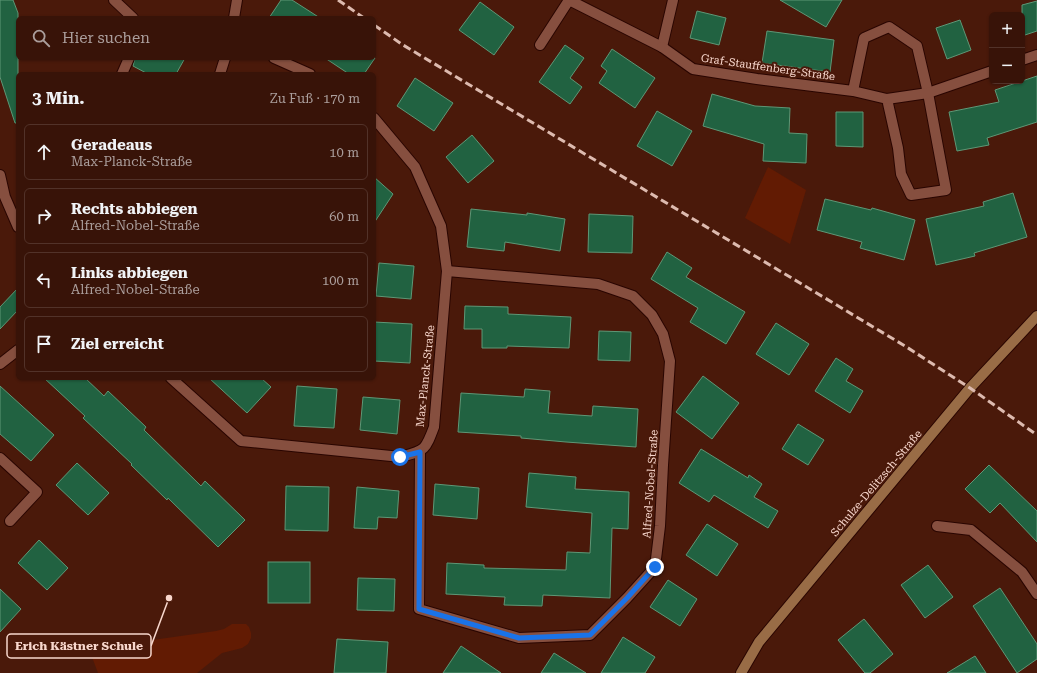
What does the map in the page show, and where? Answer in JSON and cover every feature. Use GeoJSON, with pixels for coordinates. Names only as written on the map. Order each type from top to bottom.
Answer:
{"type":"FeatureCollection","features":[{"type":"Feature","properties":{"kind":"main road","name":"Schulze-Delitzsch-Straße"},"geometry":{"type":"LineString","coordinates":[[741,673],[764,636],[970,388],[1037,316]]}},
{"type":"Feature","properties":{"kind":"street"},"geometry":{"type":"LineString","coordinates":[[114,0],[131,16]]}},
{"type":"Feature","properties":{"kind":"street"},"geometry":{"type":"LineString","coordinates":[[234,16],[237,0]]}},
{"type":"Feature","properties":{"kind":"street","name":"Graf-Stauffenberg-Straße"},"geometry":{"type":"LineString","coordinates":[[540,45],[569,0],[662,48],[693,69],[853,91],[887,99]]}},
{"type":"Feature","properties":{"kind":"street"},"geometry":{"type":"LineString","coordinates":[[662,48],[673,0]]}},
{"type":"Feature","properties":{"kind":"street"},"geometry":{"type":"LineString","coordinates":[[853,91],[864,38],[889,27],[917,46],[928,93],[946,190],[911,195],[901,174],[898,148],[887,99],[928,93],[989,71]]}},
{"type":"Feature","properties":{"kind":"street"},"geometry":{"type":"LineString","coordinates":[[1025,59],[1037,55]]}},
{"type":"Feature","properties":{"kind":"street"},"geometry":{"type":"LineString","coordinates":[[123,72],[128,60]]}},
{"type":"Feature","properties":{"kind":"street"},"geometry":{"type":"LineString","coordinates":[[221,72],[224,60]]}},
{"type":"Feature","properties":{"kind":"street"},"geometry":{"type":"LineString","coordinates":[[278,60],[306,72]]}},
{"type":"Feature","properties":{"kind":"street","name":"Max-Planck-Straße"},"geometry":{"type":"LineString","coordinates":[[376,120],[415,167],[441,226],[447,271],[434,427],[428,444],[420,452]]}},
{"type":"Feature","properties":{"kind":"street"},"geometry":{"type":"LineString","coordinates":[[0,174],[5,197],[16,222]]}},
{"type":"Feature","properties":{"kind":"street","name":"Alfred-Nobel-Straße"},"geometry":{"type":"LineString","coordinates":[[420,452],[419,609],[519,638],[590,635],[655,567],[660,526],[670,361],[663,334],[652,315],[633,296],[598,284],[447,271]]}},
{"type":"Feature","properties":{"kind":"street"},"geometry":{"type":"LineString","coordinates":[[0,364],[16,352]]}},
{"type":"Feature","properties":{"kind":"street"},"geometry":{"type":"LineString","coordinates":[[172,380],[241,441],[400,457],[420,452]]}},
{"type":"Feature","properties":{"kind":"street"},"geometry":{"type":"LineString","coordinates":[[0,458],[37,492],[10,521]]}},
{"type":"Feature","properties":{"kind":"street"},"geometry":{"type":"LineString","coordinates":[[938,526],[971,530],[1022,572],[1037,594]]}},
{"type":"Feature","properties":{"kind":"shaded area"},"geometry":{"type":"Polygon","coordinates":[[[768,167],[806,190],[790,244],[745,218],[768,167]]]}},
{"type":"Feature","properties":{"kind":"shaded area"},"geometry":{"type":"Polygon","coordinates":[[[232,624],[246,624],[249,627],[251,638],[248,644],[242,648],[222,653],[197,673],[98,673],[89,649],[216,631],[224,629],[232,624]]]}},
{"type":"Feature","properties":{"kind":"building"},"geometry":{"type":"Polygon","coordinates":[[[0,0],[13,0],[18,13],[18,16],[16,16],[16,60],[18,60],[18,72],[16,72],[16,123],[0,77],[0,0]]]}},
{"type":"Feature","properties":{"kind":"building"},"geometry":{"type":"Polygon","coordinates":[[[281,0],[292,0],[317,16],[270,16],[281,0]]]}},
{"type":"Feature","properties":{"kind":"building"},"geometry":{"type":"Polygon","coordinates":[[[780,0],[842,0],[826,27],[780,0]]]}},
{"type":"Feature","properties":{"kind":"building"},"geometry":{"type":"Polygon","coordinates":[[[1037,1],[1037,31],[1025,35],[1025,12],[1022,12],[1022,5],[1037,1]]]}},
{"type":"Feature","properties":{"kind":"building"},"geometry":{"type":"Polygon","coordinates":[[[480,2],[514,27],[494,55],[459,30],[480,2]]]}},
{"type":"Feature","properties":{"kind":"building"},"geometry":{"type":"Polygon","coordinates":[[[697,11],[726,18],[719,45],[690,38],[697,11]]]}},
{"type":"Feature","properties":{"kind":"building"},"geometry":{"type":"Polygon","coordinates":[[[960,20],[971,50],[947,59],[936,28],[960,20]]]}},
{"type":"Feature","properties":{"kind":"building"},"geometry":{"type":"Polygon","coordinates":[[[767,31],[834,40],[830,72],[762,63],[767,31]]]}},
{"type":"Feature","properties":{"kind":"building"},"geometry":{"type":"Polygon","coordinates":[[[565,45],[584,58],[570,78],[582,87],[570,104],[539,82],[565,45]]]}},
{"type":"Feature","properties":{"kind":"building"},"geometry":{"type":"Polygon","coordinates":[[[612,49],[655,78],[635,108],[599,83],[607,71],[601,66],[612,49]]]}},
{"type":"Feature","properties":{"kind":"building"},"geometry":{"type":"Polygon","coordinates":[[[134,60],[184,60],[177,72],[144,72],[133,66],[134,60]]]}},
{"type":"Feature","properties":{"kind":"building"},"geometry":{"type":"Polygon","coordinates":[[[328,60],[374,60],[365,72],[346,72],[328,60]]]}},
{"type":"Feature","properties":{"kind":"building"},"geometry":{"type":"Polygon","coordinates":[[[1037,76],[1037,122],[987,138],[989,145],[957,151],[949,112],[999,102],[995,90],[1013,84],[1025,84],[1025,80],[1037,76]]]}},
{"type":"Feature","properties":{"kind":"building"},"geometry":{"type":"Polygon","coordinates":[[[415,78],[453,103],[434,131],[397,106],[415,78]]]}},
{"type":"Feature","properties":{"kind":"building"},"geometry":{"type":"Polygon","coordinates":[[[712,94],[755,106],[790,108],[789,133],[807,134],[806,163],[763,161],[764,144],[703,126],[712,94]]]}},
{"type":"Feature","properties":{"kind":"building"},"geometry":{"type":"Polygon","coordinates":[[[657,111],[692,131],[672,166],[637,146],[657,111]]]}},
{"type":"Feature","properties":{"kind":"building"},"geometry":{"type":"Polygon","coordinates":[[[836,112],[863,112],[863,147],[836,146],[836,112]]]}},
{"type":"Feature","properties":{"kind":"building"},"geometry":{"type":"Polygon","coordinates":[[[472,135],[494,161],[468,183],[446,157],[472,135]]]}},
{"type":"Feature","properties":{"kind":"building"},"geometry":{"type":"Polygon","coordinates":[[[376,179],[393,194],[376,220],[376,179]]]}},
{"type":"Feature","properties":{"kind":"building"},"geometry":{"type":"Polygon","coordinates":[[[1013,193],[1027,237],[974,253],[975,256],[936,265],[926,219],[984,206],[983,202],[1013,193]]]}},
{"type":"Feature","properties":{"kind":"building"},"geometry":{"type":"Polygon","coordinates":[[[825,199],[871,210],[872,208],[915,220],[904,260],[860,248],[862,242],[817,230],[825,199]]]}},
{"type":"Feature","properties":{"kind":"building"},"geometry":{"type":"Polygon","coordinates":[[[471,209],[527,215],[527,213],[565,219],[560,251],[505,242],[504,251],[467,247],[471,209]]]}},
{"type":"Feature","properties":{"kind":"building"},"geometry":{"type":"Polygon","coordinates":[[[589,214],[633,216],[632,253],[588,252],[589,214]]]}},
{"type":"Feature","properties":{"kind":"building"},"geometry":{"type":"Polygon","coordinates":[[[667,252],[692,268],[686,277],[745,312],[726,344],[690,322],[698,308],[651,279],[667,252]]]}},
{"type":"Feature","properties":{"kind":"building"},"geometry":{"type":"Polygon","coordinates":[[[379,263],[414,266],[411,299],[376,296],[379,263]]]}},
{"type":"Feature","properties":{"kind":"building"},"geometry":{"type":"Polygon","coordinates":[[[16,290],[16,312],[0,329],[0,307],[16,290]]]}},
{"type":"Feature","properties":{"kind":"building"},"geometry":{"type":"Polygon","coordinates":[[[465,306],[508,307],[508,314],[571,317],[569,348],[507,346],[507,348],[482,348],[482,329],[464,329],[465,306]]]}},
{"type":"Feature","properties":{"kind":"building"},"geometry":{"type":"Polygon","coordinates":[[[376,322],[412,324],[410,363],[376,361],[376,322]]]}},
{"type":"Feature","properties":{"kind":"building"},"geometry":{"type":"Polygon","coordinates":[[[776,323],[809,344],[789,375],[756,354],[776,323]]]}},
{"type":"Feature","properties":{"kind":"building"},"geometry":{"type":"Polygon","coordinates":[[[599,331],[631,332],[630,361],[598,360],[599,331]]]}},
{"type":"Feature","properties":{"kind":"building"},"geometry":{"type":"Polygon","coordinates":[[[836,358],[853,369],[846,381],[863,391],[850,413],[815,391],[836,358]]]}},
{"type":"Feature","properties":{"kind":"building"},"geometry":{"type":"Polygon","coordinates":[[[703,376],[739,403],[712,439],[676,412],[703,376]]]}},
{"type":"Feature","properties":{"kind":"building"},"geometry":{"type":"Polygon","coordinates":[[[46,380],[87,380],[104,396],[108,391],[146,427],[144,430],[201,486],[205,481],[245,520],[218,547],[168,498],[167,500],[131,465],[132,464],[83,418],[85,416],[46,380]]]}},
{"type":"Feature","properties":{"kind":"building"},"geometry":{"type":"Polygon","coordinates":[[[211,380],[263,380],[271,387],[247,413],[211,380]]]}},
{"type":"Feature","properties":{"kind":"building"},"geometry":{"type":"Polygon","coordinates":[[[0,386],[54,435],[31,461],[0,434],[0,386]]]}},
{"type":"Feature","properties":{"kind":"building"},"geometry":{"type":"Polygon","coordinates":[[[297,386],[337,389],[334,428],[294,426],[297,386]]]}},
{"type":"Feature","properties":{"kind":"building"},"geometry":{"type":"Polygon","coordinates":[[[525,389],[550,391],[548,413],[592,416],[593,406],[638,409],[636,447],[521,438],[521,436],[458,432],[461,393],[524,397],[525,389]]]}},
{"type":"Feature","properties":{"kind":"building"},"geometry":{"type":"Polygon","coordinates":[[[363,397],[400,400],[397,434],[360,430],[363,397]]]}},
{"type":"Feature","properties":{"kind":"building"},"geometry":{"type":"Polygon","coordinates":[[[798,424],[824,440],[808,465],[782,449],[798,424]]]}},
{"type":"Feature","properties":{"kind":"building"},"geometry":{"type":"Polygon","coordinates":[[[701,449],[748,478],[749,475],[762,484],[754,497],[778,511],[768,528],[714,495],[709,502],[679,483],[701,449]]]}},
{"type":"Feature","properties":{"kind":"building"},"geometry":{"type":"Polygon","coordinates":[[[77,463],[109,493],[88,515],[56,485],[77,463]]]}},
{"type":"Feature","properties":{"kind":"building"},"geometry":{"type":"Polygon","coordinates":[[[989,465],[1037,511],[1037,542],[1000,503],[990,513],[965,489],[989,465]]]}},
{"type":"Feature","properties":{"kind":"building"},"geometry":{"type":"Polygon","coordinates":[[[529,473],[576,477],[575,489],[629,492],[628,529],[612,528],[610,598],[543,595],[542,606],[504,605],[505,597],[446,594],[447,563],[484,565],[484,568],[566,570],[567,552],[590,553],[592,513],[526,507],[529,473]]]}},
{"type":"Feature","properties":{"kind":"building"},"geometry":{"type":"Polygon","coordinates":[[[435,484],[479,488],[477,519],[433,515],[435,484]]]}},
{"type":"Feature","properties":{"kind":"building"},"geometry":{"type":"Polygon","coordinates":[[[286,486],[329,487],[328,531],[285,530],[286,486]]]}},
{"type":"Feature","properties":{"kind":"building"},"geometry":{"type":"Polygon","coordinates":[[[357,487],[399,491],[397,518],[378,517],[377,529],[354,528],[357,487]]]}},
{"type":"Feature","properties":{"kind":"building"},"geometry":{"type":"Polygon","coordinates":[[[707,524],[738,544],[717,576],[686,555],[707,524]]]}},
{"type":"Feature","properties":{"kind":"building"},"geometry":{"type":"Polygon","coordinates":[[[39,540],[68,568],[47,590],[18,563],[39,540]]]}},
{"type":"Feature","properties":{"kind":"building"},"geometry":{"type":"Polygon","coordinates":[[[268,562],[310,562],[310,603],[268,603],[268,562]]]}},
{"type":"Feature","properties":{"kind":"building"},"geometry":{"type":"Polygon","coordinates":[[[928,565],[953,597],[925,618],[901,585],[928,565]]]}},
{"type":"Feature","properties":{"kind":"building"},"geometry":{"type":"Polygon","coordinates":[[[358,578],[395,579],[394,611],[357,610],[358,578]]]}},
{"type":"Feature","properties":{"kind":"building"},"geometry":{"type":"Polygon","coordinates":[[[668,580],[697,599],[680,626],[650,607],[668,580]]]}},
{"type":"Feature","properties":{"kind":"building"},"geometry":{"type":"Polygon","coordinates":[[[1000,588],[1037,644],[1037,659],[1017,673],[973,606],[1000,588]]]}},
{"type":"Feature","properties":{"kind":"building"},"geometry":{"type":"Polygon","coordinates":[[[0,589],[21,609],[0,632],[0,589]]]}},
{"type":"Feature","properties":{"kind":"building"},"geometry":{"type":"Polygon","coordinates":[[[864,619],[893,654],[870,673],[865,673],[838,640],[864,619]]]}},
{"type":"Feature","properties":{"kind":"building"},"geometry":{"type":"Polygon","coordinates":[[[623,637],[655,657],[645,673],[601,673],[623,637]]]}},
{"type":"Feature","properties":{"kind":"building"},"geometry":{"type":"Polygon","coordinates":[[[337,639],[388,642],[386,673],[334,673],[337,639]]]}},
{"type":"Feature","properties":{"kind":"building"},"geometry":{"type":"Polygon","coordinates":[[[461,646],[501,673],[443,673],[461,646]]]}},
{"type":"Feature","properties":{"kind":"building"},"geometry":{"type":"Polygon","coordinates":[[[554,653],[586,673],[541,673],[554,653]]]}},
{"type":"Feature","properties":{"kind":"building"},"geometry":{"type":"Polygon","coordinates":[[[975,656],[986,673],[947,673],[975,656]]]}},
{"type":"Feature","properties":{"kind":"railway"},"geometry":{"type":"LineString","coordinates":[[338,0],[361,16]]}},
{"type":"Feature","properties":{"kind":"railway"},"geometry":{"type":"LineString","coordinates":[[376,26],[403,45],[905,346],[970,388],[1037,435]]}},
{"type":"Feature","properties":{"kind":"place","name":"Erich Kästner Schule"},"geometry":{"type":"Point","coordinates":[169,598]}},
{"type":"Feature","properties":{"kind":"route"},"geometry":{"type":"LineString","coordinates":[[400,457],[420,452],[419,609],[519,638],[590,635],[655,567]]}}]}
